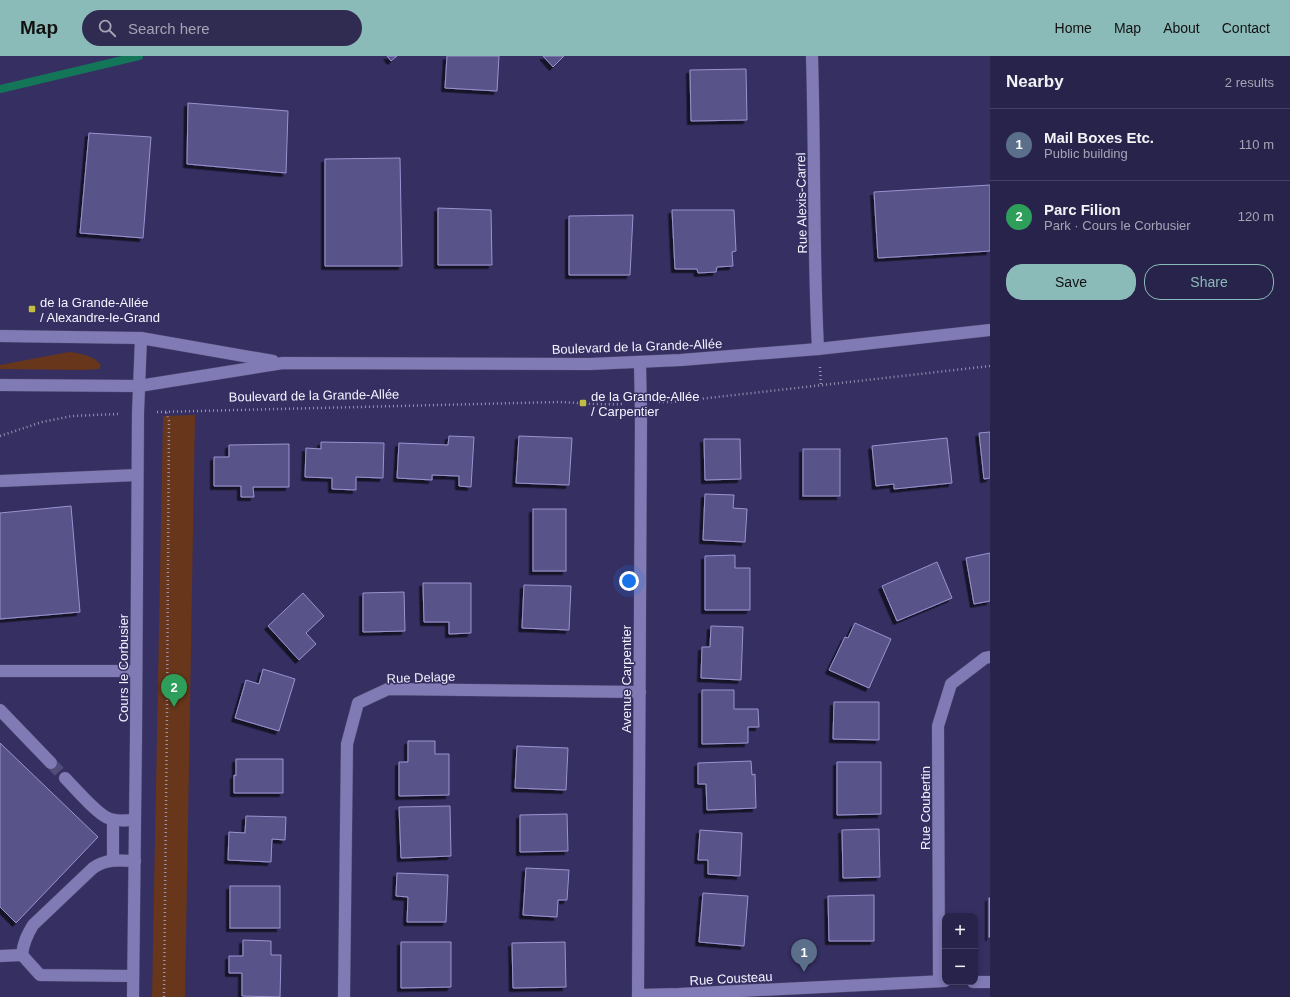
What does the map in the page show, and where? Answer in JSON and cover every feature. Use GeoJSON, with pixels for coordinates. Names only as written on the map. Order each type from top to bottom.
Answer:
{"type":"FeatureCollection","features":[{"type":"Feature","properties":{"kind":"street","name":"Rue Alexis-Carrel"},"geometry":{"type":"LineString","coordinates":[[812,56],[815,134],[816,311],[818,349]]}},
{"type":"Feature","properties":{"kind":"street","name":"Boulevard de la Grande-Allée"},"geometry":{"type":"LineString","coordinates":[[0,385],[139,386],[283,363],[590,364],[681,360],[818,349],[990,330]]}},
{"type":"Feature","properties":{"kind":"street","name":"Boulevard de la Grande-Allée"},"geometry":{"type":"LineString","coordinates":[[0,336],[141,338],[283,363]]}},
{"type":"Feature","properties":{"kind":"street","name":"Cours le Corbusier"},"geometry":{"type":"LineString","coordinates":[[133,997],[137,475],[141,338]]}},
{"type":"Feature","properties":{"kind":"street","name":"Avenue Carpentier"},"geometry":{"type":"LineString","coordinates":[[638,996],[640,362]]}},
{"type":"Feature","properties":{"kind":"street"},"geometry":{"type":"LineString","coordinates":[[0,481],[137,475]]}},
{"type":"Feature","properties":{"kind":"street","name":"Rue Coubertin"},"geometry":{"type":"LineString","coordinates":[[942,981],[938,726],[952,684],[985,658],[990,657]]}},
{"type":"Feature","properties":{"kind":"street"},"geometry":{"type":"LineString","coordinates":[[0,671],[136,670]]}},
{"type":"Feature","properties":{"kind":"street","name":"Rue Delage"},"geometry":{"type":"LineString","coordinates":[[344,997],[346,744],[358,703],[388,689],[640,692]]}},
{"type":"Feature","properties":{"kind":"street"},"geometry":{"type":"LineString","coordinates":[[0,710],[51,763]]}},
{"type":"Feature","properties":{"kind":"street"},"geometry":{"type":"LineString","coordinates":[[65,778],[106,818],[113,820],[135,820]]}},
{"type":"Feature","properties":{"kind":"street"},"geometry":{"type":"LineString","coordinates":[[113,820],[113,860]]}},
{"type":"Feature","properties":{"kind":"street"},"geometry":{"type":"LineString","coordinates":[[133,976],[40,975],[22,955],[26,936],[33,925],[93,868],[104,862],[113,860],[135,861]]}},
{"type":"Feature","properties":{"kind":"street"},"geometry":{"type":"LineString","coordinates":[[0,956],[22,955]]}},
{"type":"Feature","properties":{"kind":"street","name":"Rue Cousteau"},"geometry":{"type":"LineString","coordinates":[[638,996],[942,981]]}},
{"type":"Feature","properties":{"kind":"street"},"geometry":{"type":"LineString","coordinates":[[978,982],[990,982]]}},
{"type":"Feature","properties":{"kind":"path"},"geometry":{"type":"LineString","coordinates":[[673,402],[990,366]]}},
{"type":"Feature","properties":{"kind":"path","name":"Boulevard de la Grande-Allée"},"geometry":{"type":"LineString","coordinates":[[164,997],[169,421],[166,412],[559,402],[607,405]]}},
{"type":"Feature","properties":{"kind":"path"},"geometry":{"type":"LineString","coordinates":[[0,436],[42,422],[72,416],[109,414]]}},
{"type":"Feature","properties":{"kind":"shaded area"},"geometry":{"type":"Polygon","coordinates":[[[69,352],[91,357],[101,365],[99,369],[83,370],[0,369],[0,365],[69,352]]]}},
{"type":"Feature","properties":{"kind":"shaded area"},"geometry":{"type":"Polygon","coordinates":[[[195,415],[185,997],[152,997],[163,416],[195,415]]]}},
{"type":"Feature","properties":{"kind":"building"},"geometry":{"type":"Polygon","coordinates":[[[387,56],[397,56],[391,61],[387,56]]]}},
{"type":"Feature","properties":{"kind":"building"},"geometry":{"type":"Polygon","coordinates":[[[447,56],[499,56],[497,91],[445,88],[447,56]]]}},
{"type":"Feature","properties":{"kind":"building"},"geometry":{"type":"Polygon","coordinates":[[[543,56],[564,56],[553,67],[543,56]]]}},
{"type":"Feature","properties":{"kind":"building"},"geometry":{"type":"Polygon","coordinates":[[[746,69],[747,120],[691,121],[690,70],[746,69]]]}},
{"type":"Feature","properties":{"kind":"building"},"geometry":{"type":"Polygon","coordinates":[[[188,103],[288,111],[286,173],[187,164],[188,103]]]}},
{"type":"Feature","properties":{"kind":"building"},"geometry":{"type":"Polygon","coordinates":[[[89,133],[151,137],[143,238],[80,233],[89,133]]]}},
{"type":"Feature","properties":{"kind":"building"},"geometry":{"type":"Polygon","coordinates":[[[400,158],[402,266],[325,266],[325,159],[400,158]]]}},
{"type":"Feature","properties":{"kind":"building"},"geometry":{"type":"Polygon","coordinates":[[[990,185],[990,251],[878,258],[874,192],[990,185]]]}},
{"type":"Feature","properties":{"kind":"building"},"geometry":{"type":"Polygon","coordinates":[[[438,208],[491,210],[492,265],[438,265],[438,208]]]}},
{"type":"Feature","properties":{"kind":"building"},"geometry":{"type":"Polygon","coordinates":[[[672,210],[734,210],[736,251],[732,252],[733,266],[717,267],[716,272],[698,273],[697,269],[675,269],[672,210]]]}},
{"type":"Feature","properties":{"kind":"building"},"geometry":{"type":"Polygon","coordinates":[[[633,215],[630,275],[569,275],[569,216],[633,215]]]}},
{"type":"Feature","properties":{"kind":"building"},"geometry":{"type":"Polygon","coordinates":[[[990,432],[990,478],[984,479],[979,433],[990,432]]]}},
{"type":"Feature","properties":{"kind":"building"},"geometry":{"type":"Polygon","coordinates":[[[449,436],[474,437],[471,487],[459,486],[459,476],[432,475],[432,480],[397,478],[399,443],[448,445],[449,436]]]}},
{"type":"Feature","properties":{"kind":"building"},"geometry":{"type":"Polygon","coordinates":[[[519,436],[572,438],[569,485],[516,483],[519,436]]]}},
{"type":"Feature","properties":{"kind":"building"},"geometry":{"type":"Polygon","coordinates":[[[947,438],[952,483],[894,489],[894,484],[876,486],[872,446],[947,438]]]}},
{"type":"Feature","properties":{"kind":"building"},"geometry":{"type":"Polygon","coordinates":[[[704,439],[740,439],[741,479],[705,480],[704,439]]]}},
{"type":"Feature","properties":{"kind":"building"},"geometry":{"type":"Polygon","coordinates":[[[321,442],[384,443],[383,478],[356,477],[356,490],[332,489],[332,478],[305,477],[306,448],[321,449],[321,442]]]}},
{"type":"Feature","properties":{"kind":"building"},"geometry":{"type":"Polygon","coordinates":[[[289,444],[289,487],[253,487],[254,497],[241,497],[241,486],[214,486],[214,457],[229,457],[229,445],[289,444]]]}},
{"type":"Feature","properties":{"kind":"building"},"geometry":{"type":"Polygon","coordinates":[[[803,449],[840,449],[840,496],[803,496],[803,449]]]}},
{"type":"Feature","properties":{"kind":"building"},"geometry":{"type":"Polygon","coordinates":[[[705,494],[734,495],[733,508],[747,509],[745,542],[703,540],[705,494]]]}},
{"type":"Feature","properties":{"kind":"building"},"geometry":{"type":"Polygon","coordinates":[[[71,506],[80,612],[0,619],[0,513],[71,506]]]}},
{"type":"Feature","properties":{"kind":"building"},"geometry":{"type":"Polygon","coordinates":[[[533,509],[566,509],[566,571],[533,571],[533,509]]]}},
{"type":"Feature","properties":{"kind":"building"},"geometry":{"type":"Polygon","coordinates":[[[990,553],[990,601],[974,604],[966,558],[990,553]]]}},
{"type":"Feature","properties":{"kind":"building"},"geometry":{"type":"Polygon","coordinates":[[[735,555],[735,568],[750,568],[750,610],[705,610],[705,556],[735,555]]]}},
{"type":"Feature","properties":{"kind":"building"},"geometry":{"type":"Polygon","coordinates":[[[937,562],[952,598],[897,621],[882,586],[937,562]]]}},
{"type":"Feature","properties":{"kind":"building"},"geometry":{"type":"Polygon","coordinates":[[[423,583],[471,583],[471,633],[449,634],[449,622],[424,622],[423,583]]]}},
{"type":"Feature","properties":{"kind":"building"},"geometry":{"type":"Polygon","coordinates":[[[524,585],[571,586],[569,630],[522,628],[524,585]]]}},
{"type":"Feature","properties":{"kind":"building"},"geometry":{"type":"Polygon","coordinates":[[[404,592],[405,631],[363,632],[363,593],[404,592]]]}},
{"type":"Feature","properties":{"kind":"building"},"geometry":{"type":"Polygon","coordinates":[[[303,593],[324,616],[306,633],[316,644],[299,660],[268,626],[303,593]]]}},
{"type":"Feature","properties":{"kind":"building"},"geometry":{"type":"Polygon","coordinates":[[[855,623],[891,639],[869,688],[829,670],[845,637],[848,638],[855,623]]]}},
{"type":"Feature","properties":{"kind":"building"},"geometry":{"type":"Polygon","coordinates":[[[711,626],[743,627],[741,680],[701,678],[702,647],[710,647],[711,626]]]}},
{"type":"Feature","properties":{"kind":"building"},"geometry":{"type":"Polygon","coordinates":[[[263,669],[295,679],[279,731],[235,718],[246,680],[259,684],[263,669]]]}},
{"type":"Feature","properties":{"kind":"building"},"geometry":{"type":"Polygon","coordinates":[[[702,690],[734,690],[734,709],[758,709],[759,727],[748,727],[748,743],[702,744],[702,690]]]}},
{"type":"Feature","properties":{"kind":"building"},"geometry":{"type":"Polygon","coordinates":[[[834,702],[879,702],[879,740],[833,739],[834,702]]]}},
{"type":"Feature","properties":{"kind":"building"},"geometry":{"type":"Polygon","coordinates":[[[408,741],[435,741],[435,754],[449,754],[449,795],[399,796],[399,762],[408,762],[408,741]]]}},
{"type":"Feature","properties":{"kind":"building"},"geometry":{"type":"Polygon","coordinates":[[[0,743],[98,837],[16,923],[0,907],[0,743]]]}},
{"type":"Feature","properties":{"kind":"building"},"geometry":{"type":"Polygon","coordinates":[[[517,746],[568,748],[566,790],[515,788],[517,746]]]}},
{"type":"Feature","properties":{"kind":"building"},"geometry":{"type":"Polygon","coordinates":[[[236,759],[283,759],[283,793],[234,793],[236,759]]]}},
{"type":"Feature","properties":{"kind":"building"},"geometry":{"type":"Polygon","coordinates":[[[751,761],[752,775],[755,774],[756,808],[707,810],[706,784],[698,784],[698,763],[751,761]]]}},
{"type":"Feature","properties":{"kind":"building"},"geometry":{"type":"Polygon","coordinates":[[[837,762],[881,762],[881,814],[837,815],[837,762]]]}},
{"type":"Feature","properties":{"kind":"building"},"geometry":{"type":"Polygon","coordinates":[[[450,806],[451,856],[401,858],[399,807],[450,806]]]}},
{"type":"Feature","properties":{"kind":"building"},"geometry":{"type":"Polygon","coordinates":[[[567,814],[568,851],[520,852],[520,815],[567,814]]]}},
{"type":"Feature","properties":{"kind":"building"},"geometry":{"type":"Polygon","coordinates":[[[246,816],[286,817],[285,840],[272,839],[271,862],[228,860],[229,832],[245,833],[246,816]]]}},
{"type":"Feature","properties":{"kind":"building"},"geometry":{"type":"Polygon","coordinates":[[[879,829],[880,877],[843,878],[842,830],[879,829]]]}},
{"type":"Feature","properties":{"kind":"building"},"geometry":{"type":"Polygon","coordinates":[[[700,830],[742,833],[740,876],[708,874],[708,860],[698,860],[700,830]]]}},
{"type":"Feature","properties":{"kind":"building"},"geometry":{"type":"Polygon","coordinates":[[[526,868],[569,870],[567,900],[558,900],[557,917],[523,915],[526,868]]]}},
{"type":"Feature","properties":{"kind":"building"},"geometry":{"type":"Polygon","coordinates":[[[397,873],[448,875],[446,922],[407,922],[408,897],[396,896],[397,873]]]}},
{"type":"Feature","properties":{"kind":"building"},"geometry":{"type":"Polygon","coordinates":[[[230,886],[280,886],[280,928],[230,928],[230,886]]]}},
{"type":"Feature","properties":{"kind":"building"},"geometry":{"type":"Polygon","coordinates":[[[703,893],[748,896],[744,946],[699,942],[703,893]]]}},
{"type":"Feature","properties":{"kind":"building"},"geometry":{"type":"Polygon","coordinates":[[[874,895],[874,941],[829,941],[828,896],[874,895]]]}},
{"type":"Feature","properties":{"kind":"building"},"geometry":{"type":"Polygon","coordinates":[[[990,898],[990,937],[989,937],[990,898]]]}},
{"type":"Feature","properties":{"kind":"building"},"geometry":{"type":"Polygon","coordinates":[[[243,940],[271,941],[271,955],[281,955],[280,997],[242,996],[242,973],[229,973],[229,956],[243,956],[243,940]]]}},
{"type":"Feature","properties":{"kind":"building"},"geometry":{"type":"Polygon","coordinates":[[[401,942],[451,942],[451,987],[401,988],[401,942]]]}},
{"type":"Feature","properties":{"kind":"building"},"geometry":{"type":"Polygon","coordinates":[[[565,942],[566,987],[513,988],[512,943],[565,942]]]}},
{"type":"Feature","properties":{"kind":"waterway"},"geometry":{"type":"LineString","coordinates":[[0,89],[139,56]]}},
{"type":"Feature","properties":{"kind":"tunnel"},"geometry":{"type":"LineString","coordinates":[[51,763],[65,778]]}},
{"type":"Feature","properties":{"kind":"place","name":"de la Grande-Allée / Alexandre-le-Grand"},"geometry":{"type":"Point","coordinates":[32,309]}},
{"type":"Feature","properties":{"kind":"place","name":"de la Grande-Allée / Carpentier"},"geometry":{"type":"Point","coordinates":[583,403]}},
{"type":"Feature","properties":{"kind":"place","name":"Parc Filion"},"geometry":{"type":"Point","coordinates":[174,707]}},
{"type":"Feature","properties":{"kind":"place","name":"Mail Boxes Etc."},"geometry":{"type":"Point","coordinates":[804,972]}}]}
